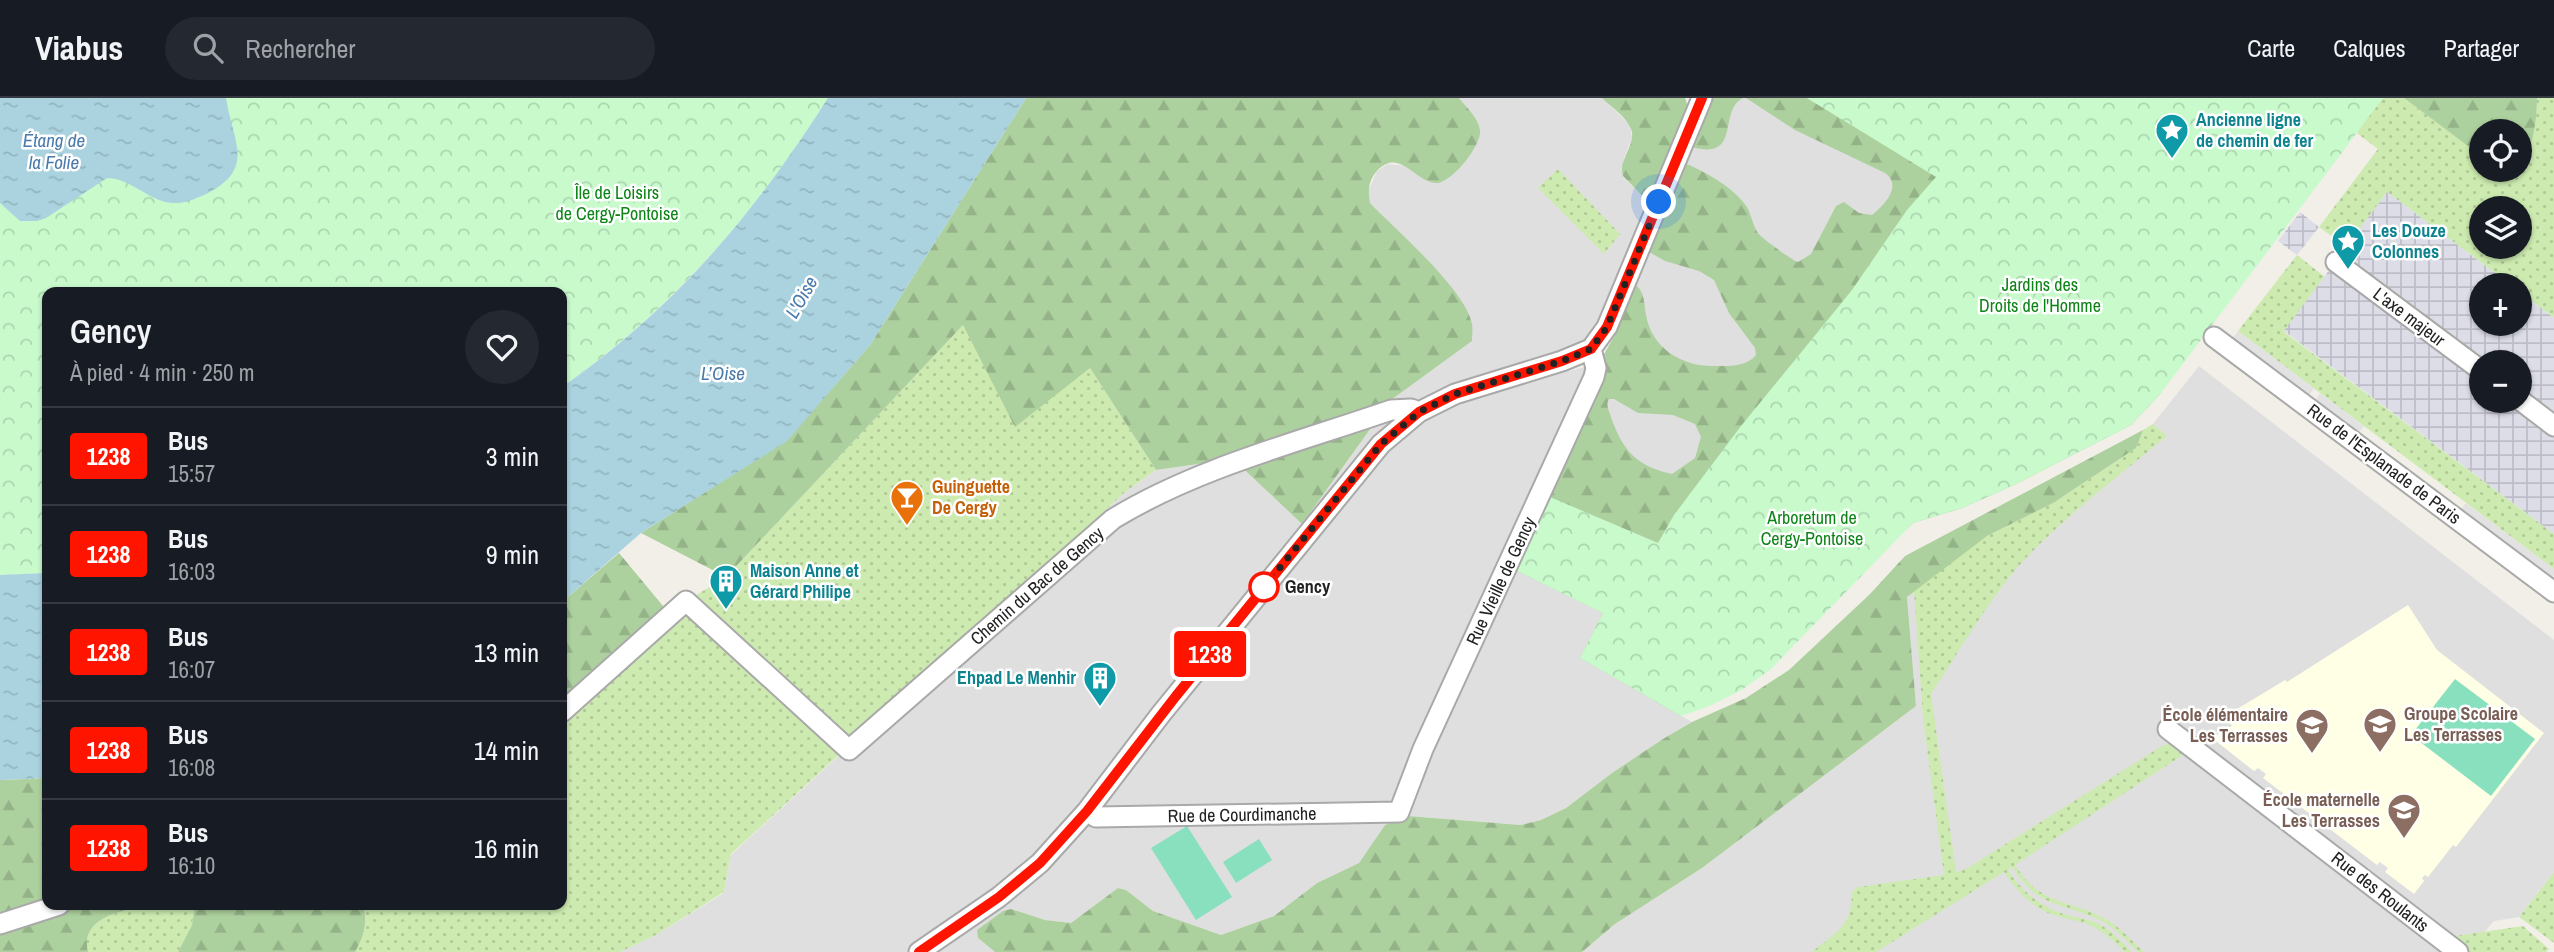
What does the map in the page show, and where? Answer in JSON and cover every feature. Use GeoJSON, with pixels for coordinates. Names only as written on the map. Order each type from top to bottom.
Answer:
{"type":"FeatureCollection","features":[{"type":"Feature","properties":{"kind":"street"},"geometry":{"type":"LineString","coordinates":[[919,952],[999,897],[1040,863],[1087,811],[1186,684],[1381,444],[1419,412],[1455,394],[1562,361],[1591,349],[1607,327],[1702,98]]}},
{"type":"Feature","properties":{"kind":"street","name":"L'axe majeur"},"geometry":{"type":"LineString","coordinates":[[2336,262],[2469,361]]}},
{"type":"Feature","properties":{"kind":"street","name":"Rue de l'Esplanade de Paris"},"geometry":{"type":"LineString","coordinates":[[2214,337],[2554,592]]}},
{"type":"Feature","properties":{"kind":"street","name":"Rue Vieille de Gency"},"geometry":{"type":"LineString","coordinates":[[1399,812],[1423,749],[1594,377],[1596,368],[1591,349]]}},
{"type":"Feature","properties":{"kind":"street","name":"Chemin du Bac de Gency"},"geometry":{"type":"LineString","coordinates":[[567,708],[686,601],[849,750],[1113,519],[1139,503],[1201,475],[1391,410],[1411,409],[1419,412]]}},
{"type":"Feature","properties":{"kind":"street"},"geometry":{"type":"LineString","coordinates":[[2532,409],[2554,426]]}},
{"type":"Feature","properties":{"kind":"street","name":"Rue des Roulants"},"geometry":{"type":"LineString","coordinates":[[2168,729],[2458,952]]}},
{"type":"Feature","properties":{"kind":"street","name":"Rue de Courdimanche"},"geometry":{"type":"LineString","coordinates":[[1087,811],[1096,817],[1399,812]]}},
{"type":"Feature","properties":{"kind":"street"},"geometry":{"type":"LineString","coordinates":[[0,925],[42,910]]}},
{"type":"Feature","properties":{"kind":"shaded area"},"geometry":{"type":"Polygon","coordinates":[[[1459,98],[1602,98],[1630,125],[1632,138],[1624,158],[1623,177],[1650,204],[1598,324],[1586,340],[1579,345],[1505,369],[1511,386],[1589,366],[1603,356],[1615,335],[1710,98],[1807,98],[1937,176],[1690,493],[1515,570],[1603,613],[1580,658],[1692,722],[1612,773],[1566,808],[1541,820],[1522,825],[1408,816],[1385,825],[1359,863],[1317,883],[1274,916],[1221,935],[1153,911],[1126,890],[1118,888],[1071,923],[1045,920],[1011,909],[978,938],[995,952],[620,952],[656,935],[724,893],[731,855],[1124,493],[1156,470],[1233,459],[1302,524],[1391,400],[1472,341],[1461,302],[1445,280],[1370,203],[1368,192],[1377,171],[1388,164],[1407,166],[1429,182],[1475,117],[1459,98]]]}},
{"type":"Feature","properties":{"kind":"shaded area"},"geometry":{"type":"Polygon","coordinates":[[[2387,192],[2469,254],[2469,259],[2476,259],[2495,273],[2469,273],[2469,336],[2532,336],[2532,301],[2554,318],[2554,534],[2284,331],[2387,192]]]}},
{"type":"Feature","properties":{"kind":"shaded area"},"geometry":{"type":"Polygon","coordinates":[[[2300,212],[2319,227],[2297,255],[2278,241],[2300,212]]]}},
{"type":"Feature","properties":{"kind":"shaded area"},"geometry":{"type":"Polygon","coordinates":[[[2238,331],[2314,388],[2308,397],[2231,340],[2238,331]]]}},
{"type":"Feature","properties":{"kind":"shaded area"},"geometry":{"type":"Polygon","coordinates":[[[2199,366],[2554,640],[2554,872],[2519,917],[2494,921],[2467,952],[1582,952],[1615,924],[1702,868],[1916,706],[1907,597],[2153,424],[2199,366]]]}},
{"type":"Feature","properties":{"kind":"shaded area"},"geometry":{"type":"Polygon","coordinates":[[[2320,393],[2364,426],[2358,434],[2314,402],[2320,393]]]}},
{"type":"Feature","properties":{"kind":"shaded area"},"geometry":{"type":"Polygon","coordinates":[[[2466,503],[2554,569],[2550,580],[2458,513],[2466,503]]]}},
{"type":"Feature","properties":{"kind":"shaded area","name":"Groupe Scolaire Les Terrasses"},"geometry":{"type":"Polygon","coordinates":[[[2408,605],[2437,650],[2544,733],[2456,847],[2453,845],[2428,877],[2425,875],[2422,878],[2424,881],[2414,894],[2385,872],[2388,868],[2380,862],[2377,865],[2301,807],[2303,803],[2295,797],[2292,800],[2263,778],[2266,774],[2258,768],[2254,771],[2212,738],[2232,726],[2228,720],[2229,714],[2285,680],[2287,682],[2408,605]]]}},
{"type":"Feature","properties":{"kind":"green space","name":"Île de Loisirs de Cergy-Pontoise"},"geometry":{"type":"Polygon","coordinates":[[[0,98],[828,98],[771,181],[710,256],[641,325],[567,383],[567,287],[42,287],[42,573],[0,575],[0,98]]]}},
{"type":"Feature","properties":{"kind":"green space"},"geometry":{"type":"Polygon","coordinates":[[[1026,98],[1459,98],[1474,117],[1480,130],[1472,153],[1458,169],[1438,183],[1422,178],[1400,164],[1385,165],[1373,176],[1369,195],[1370,203],[1428,260],[1457,294],[1472,324],[1472,341],[1391,400],[1302,524],[1233,459],[1156,470],[1090,368],[1015,427],[963,325],[726,577],[641,533],[787,440],[870,345],[1026,98]]]}},
{"type":"Feature","properties":{"kind":"green space"},"geometry":{"type":"Polygon","coordinates":[[[1602,98],[1685,98],[1688,107],[1650,204],[1623,176],[1623,164],[1632,139],[1630,127],[1602,98]]]}},
{"type":"Feature","properties":{"kind":"green space"},"geometry":{"type":"Polygon","coordinates":[[[1710,98],[1743,98],[1735,104],[1727,133],[1717,147],[1691,147],[1710,98]]]}},
{"type":"Feature","properties":{"kind":"green space"},"geometry":{"type":"Polygon","coordinates":[[[1746,98],[1807,98],[1937,176],[2155,394],[2161,393],[2131,425],[2014,485],[1962,508],[1913,523],[1906,530],[1741,519],[1585,579],[1681,716],[1580,658],[1603,613],[1515,570],[1591,406],[1599,384],[1603,356],[1636,285],[1643,295],[1649,327],[1671,354],[1692,363],[1715,366],[1743,364],[1756,355],[1755,348],[1729,313],[1714,280],[1699,271],[1665,261],[1649,252],[1685,163],[1709,175],[1738,196],[1760,235],[1798,262],[1811,254],[1836,206],[1844,202],[1859,213],[1872,215],[1890,195],[1892,184],[1885,173],[1795,130],[1746,98]],[[1609,399],[1608,407],[1617,431],[1627,449],[1641,462],[1672,474],[1695,458],[1701,437],[1695,424],[1673,415],[1638,413],[1614,399],[1609,399]]]}},
{"type":"Feature","properties":{"kind":"green space","name":"Jardins des Droits de l'Homme"},"geometry":{"type":"Polygon","coordinates":[[[1807,98],[2383,98],[2161,393],[2131,425],[2014,485],[1962,508],[1913,523],[1770,670],[1740,691],[1681,716],[1580,658],[1603,613],[1515,570],[1550,497],[1658,543],[1674,515],[1741,426],[1852,290],[1907,210],[1936,177],[1807,98]]]}},
{"type":"Feature","properties":{"kind":"green space"},"geometry":{"type":"Polygon","coordinates":[[[2300,98],[2404,98],[2469,147],[2469,182],[2532,182],[2532,133],[2537,98],[2554,98],[2554,318],[2532,301],[2532,273],[2495,273],[2476,259],[2532,259],[2532,196],[2469,196],[2469,254],[2387,192],[2347,247],[2319,227],[2378,149],[2355,133],[2297,210],[2300,98]]]}},
{"type":"Feature","properties":{"kind":"green space"},"geometry":{"type":"Polygon","coordinates":[[[2404,98],[2537,98],[2532,137],[2532,119],[2469,119],[2469,147],[2404,98]]]}},
{"type":"Feature","properties":{"kind":"green space"},"geometry":{"type":"Polygon","coordinates":[[[1558,169],[1620,234],[1604,254],[1538,188],[1558,169]]]}},
{"type":"Feature","properties":{"kind":"green space"},"geometry":{"type":"Polygon","coordinates":[[[2297,255],[2325,277],[2284,332],[2554,534],[2554,569],[2238,331],[2297,255]]]}},
{"type":"Feature","properties":{"kind":"green space"},"geometry":{"type":"Polygon","coordinates":[[[963,325],[1090,368],[1156,470],[1124,493],[731,854],[724,892],[656,935],[620,952],[355,952],[364,929],[364,910],[567,910],[567,701],[668,612],[726,577],[963,325]]]}},
{"type":"Feature","properties":{"kind":"green space"},"geometry":{"type":"Polygon","coordinates":[[[2153,424],[2167,436],[2077,510],[2026,558],[1988,607],[1931,694],[1956,872],[1966,869],[2162,746],[2171,743],[2186,753],[2015,865],[2036,889],[2107,920],[2144,952],[2138,952],[2100,920],[2042,898],[2022,881],[2012,867],[2008,870],[2033,898],[2058,912],[2099,924],[2113,933],[2132,952],[2125,952],[2091,925],[2041,909],[2023,896],[2004,872],[1876,952],[1812,952],[1836,933],[1846,921],[1852,892],[1858,887],[1944,875],[1923,718],[1914,590],[1987,536],[2053,503],[2136,448],[2143,430],[2153,424]]]}},
{"type":"Feature","properties":{"kind":"green space"},"geometry":{"type":"Polygon","coordinates":[[[2143,430],[2136,448],[2053,503],[1987,536],[1907,597],[1916,706],[1702,868],[1615,924],[1582,952],[995,952],[978,938],[977,930],[1003,911],[1011,909],[1045,920],[1071,923],[1118,888],[1126,890],[1153,911],[1221,935],[1274,916],[1317,883],[1359,863],[1385,825],[1408,816],[1521,825],[1541,820],[1566,808],[1663,739],[1692,722],[1746,698],[1789,670],[1870,594],[1905,556],[2143,430]]]}},
{"type":"Feature","properties":{"kind":"green space"},"geometry":{"type":"Polygon","coordinates":[[[619,553],[668,612],[567,701],[567,598],[619,553]]]}},
{"type":"Feature","properties":{"kind":"green space"},"geometry":{"type":"Polygon","coordinates":[[[2455,679],[2535,739],[2491,796],[2411,735],[2455,679]]]}},
{"type":"Feature","properties":{"kind":"green space"},"geometry":{"type":"Polygon","coordinates":[[[42,778],[42,910],[126,910],[95,924],[87,941],[88,952],[0,952],[0,780],[42,778]]]}},
{"type":"Feature","properties":{"kind":"green space"},"geometry":{"type":"Polygon","coordinates":[[[1187,826],[1232,897],[1196,920],[1151,848],[1187,826]]]}},
{"type":"Feature","properties":{"kind":"green space"},"geometry":{"type":"Polygon","coordinates":[[[1259,839],[1272,860],[1236,883],[1223,862],[1259,839]]]}},
{"type":"Feature","properties":{"kind":"green space"},"geometry":{"type":"Polygon","coordinates":[[[2554,872],[2554,943],[2519,917],[2554,872]]]}},
{"type":"Feature","properties":{"kind":"green space"},"geometry":{"type":"Polygon","coordinates":[[[126,910],[194,910],[192,925],[178,952],[88,952],[90,931],[95,924],[126,910]]]}},
{"type":"Feature","properties":{"kind":"green space"},"geometry":{"type":"Polygon","coordinates":[[[194,910],[364,910],[365,924],[355,952],[178,952],[192,925],[194,910]]]}},
{"type":"Feature","properties":{"kind":"green space"},"geometry":{"type":"Polygon","coordinates":[[[2523,926],[2549,949],[2546,952],[2468,952],[2452,940],[2455,936],[2523,926]]]}},
{"type":"Feature","properties":{"kind":"water","name":"Étang de la Folie"},"geometry":{"type":"Polygon","coordinates":[[[0,98],[226,98],[238,154],[236,165],[231,175],[220,185],[189,201],[162,201],[122,181],[107,178],[46,218],[20,221],[0,203],[0,98]]]}},
{"type":"Feature","properties":{"kind":"water","name":"L’Oise"},"geometry":{"type":"Polygon","coordinates":[[[828,98],[1026,98],[870,345],[787,441],[641,533],[567,598],[567,383],[603,357],[676,292],[741,219],[828,98]]]}},
{"type":"Feature","properties":{"kind":"water"},"geometry":{"type":"Polygon","coordinates":[[[42,573],[42,778],[0,780],[0,575],[42,573]]]}},
{"type":"Feature","properties":{"kind":"bus line","name":"1238"},"geometry":{"type":"LineString","coordinates":[[919,952],[999,897],[1040,863],[1087,811],[1176,696],[1381,444],[1419,412],[1455,394],[1562,361],[1591,349],[1607,327],[1702,98]]}},
{"type":"Feature","properties":{"kind":"place","name":"Ancienne ligne de chemin de fer"},"geometry":{"type":"Point","coordinates":[2172,160]}},
{"type":"Feature","properties":{"kind":"place","name":"Les Douze Colonnes"},"geometry":{"type":"Point","coordinates":[2348,271]}},
{"type":"Feature","properties":{"kind":"place","name":"Guinguette De Cergy"},"geometry":{"type":"Point","coordinates":[907,527]}},
{"type":"Feature","properties":{"kind":"place","name":"Gency"},"geometry":{"type":"Point","coordinates":[1264,587]}},
{"type":"Feature","properties":{"kind":"place","name":"Maison Anne et Gérard Philipe"},"geometry":{"type":"Point","coordinates":[726,611]}},
{"type":"Feature","properties":{"kind":"place","name":"Ehpad Le Menhir"},"geometry":{"type":"Point","coordinates":[1100,708]}},
{"type":"Feature","properties":{"kind":"place","name":"Groupe Scolaire Les Terrasses"},"geometry":{"type":"Point","coordinates":[2380,754]}},
{"type":"Feature","properties":{"kind":"place","name":"École élémentaire Les Terrasses"},"geometry":{"type":"Point","coordinates":[2312,755]}},
{"type":"Feature","properties":{"kind":"place","name":"École maternelle Les Terrasses"},"geometry":{"type":"Point","coordinates":[2404,840]}},
{"type":"Feature","properties":{"kind":"route"},"geometry":{"type":"LineString","coordinates":[[1264,587],[1381,444],[1419,412],[1455,394],[1562,361],[1591,349],[1607,327],[1659,202]]}},
{"type":"Feature","properties":{"kind":"water label","name":"L'Oise"},"geometry":{"type":"Point","coordinates":[801,297]}},
{"type":"Feature","properties":{"kind":"park label","name":"Arboretum de Cergy‐Pontoise"},"geometry":{"type":"Point","coordinates":[1812,528]}}]}
